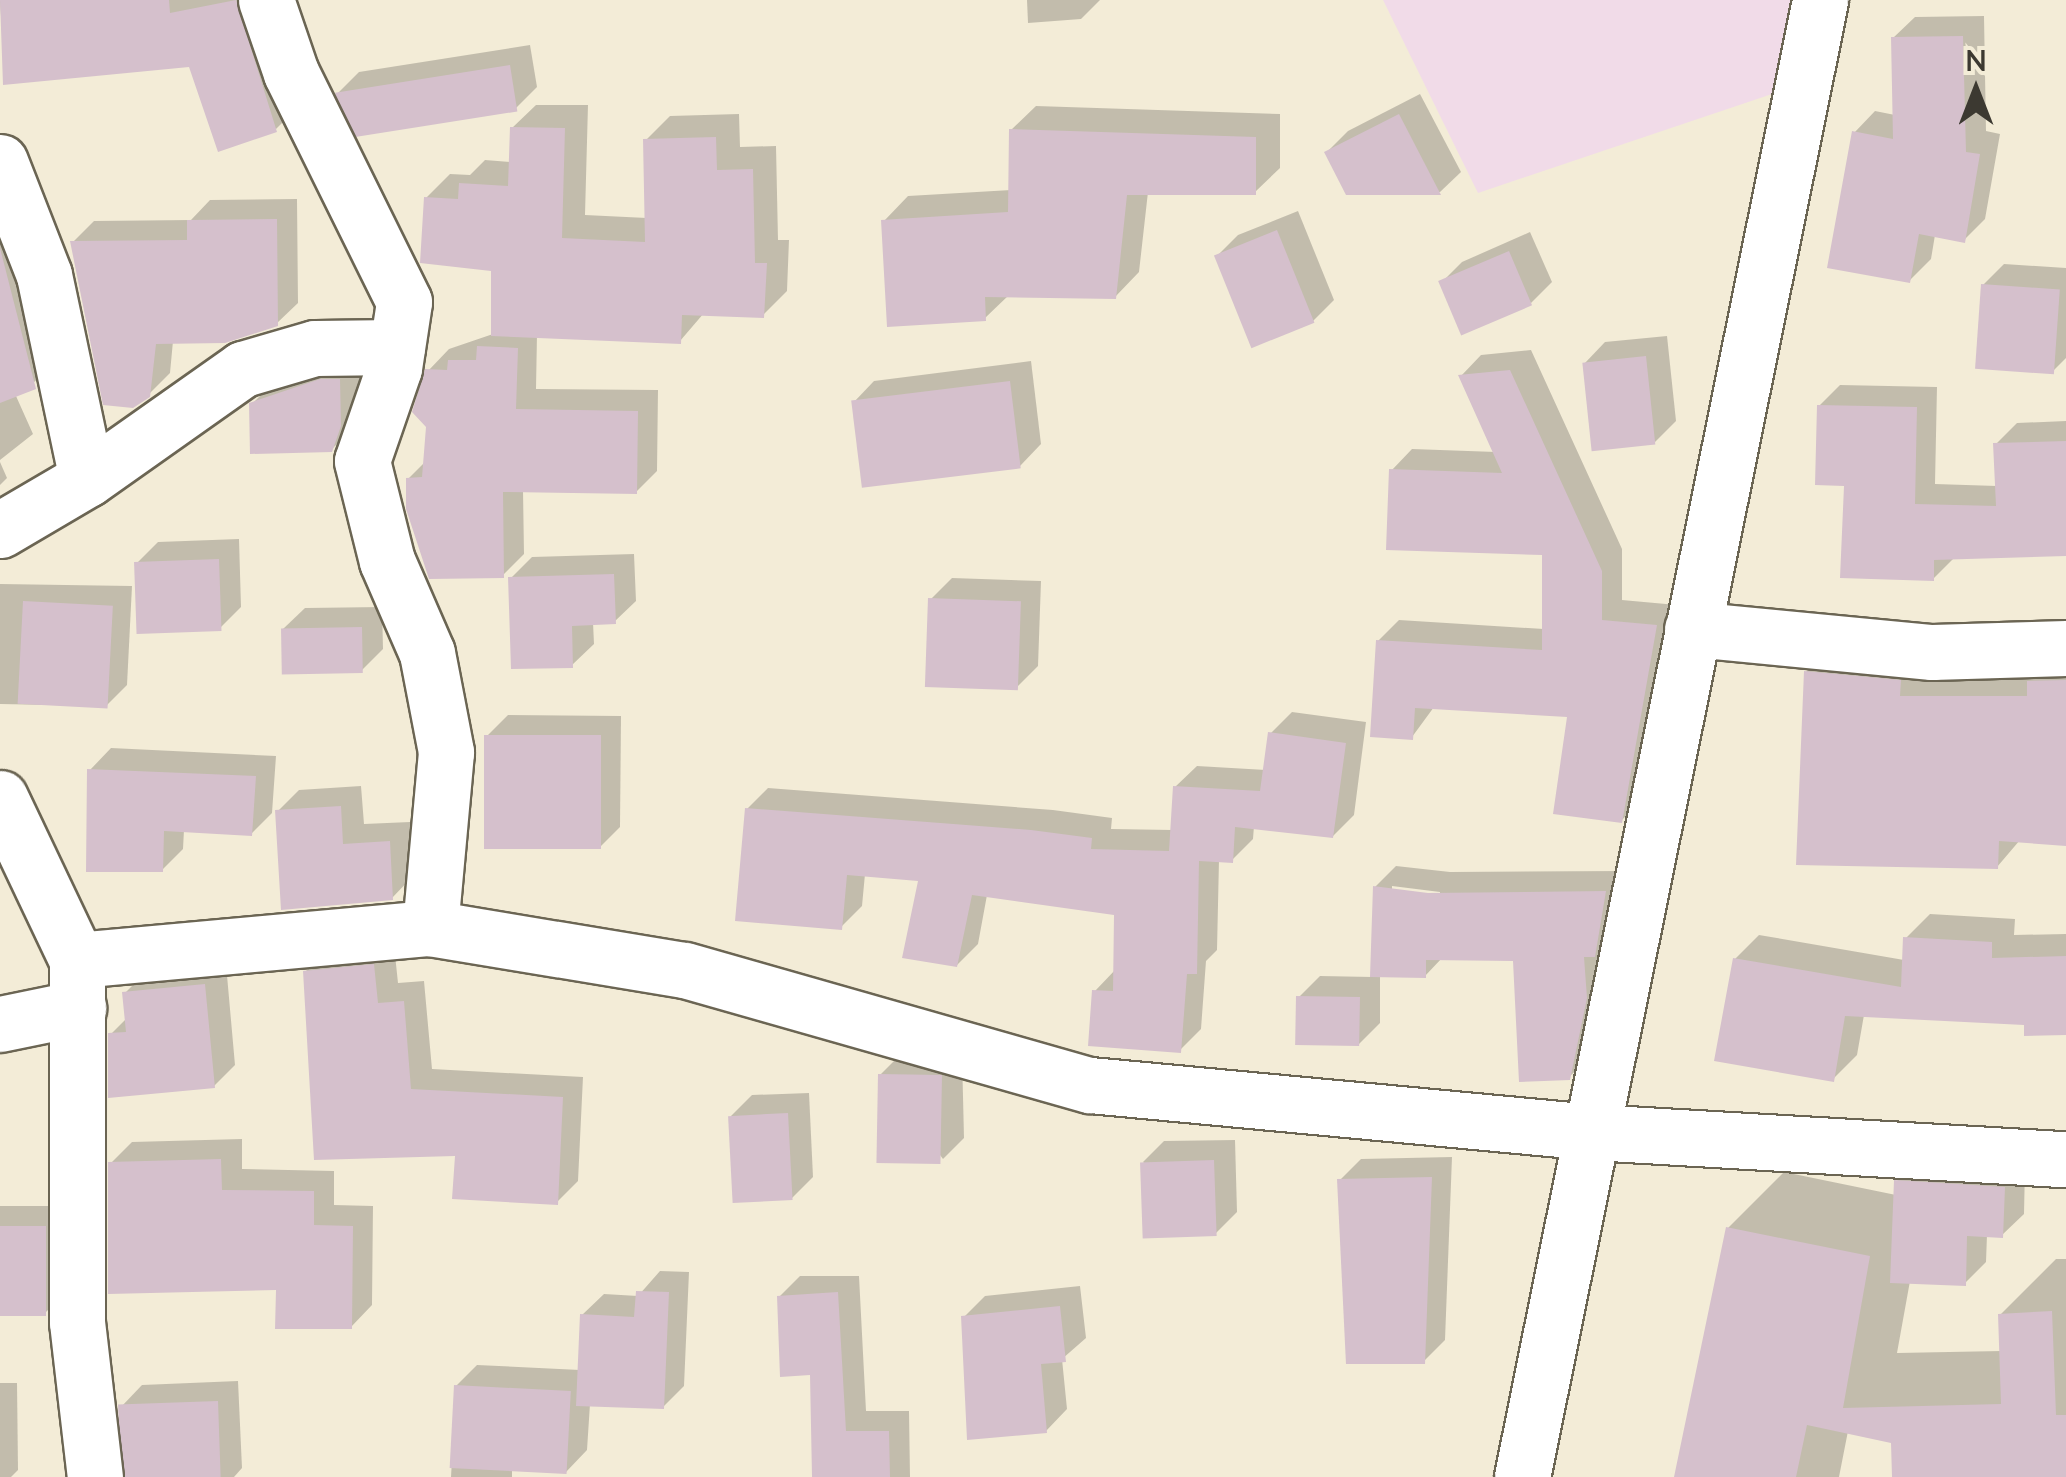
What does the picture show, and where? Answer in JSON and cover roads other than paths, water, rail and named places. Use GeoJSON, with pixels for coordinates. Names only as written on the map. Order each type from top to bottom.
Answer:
{"type":"FeatureCollection","features":[{"type":"Feature","properties":{"kind":"street"},"geometry":{"type":"LineString","coordinates":[[266,0],[291,73],[404,302],[397,347],[362,461],[387,561],[427,653],[446,752],[430,928]]}},
{"type":"Feature","properties":{"kind":"street"},"geometry":{"type":"LineString","coordinates":[[1522,1477],[1820,0]]}},
{"type":"Feature","properties":{"kind":"street"},"geometry":{"type":"LineString","coordinates":[[0,162],[44,275],[87,479]]}},
{"type":"Feature","properties":{"kind":"street"},"geometry":{"type":"LineString","coordinates":[[0,530],[87,479],[243,368],[315,348],[397,347]]}},
{"type":"Feature","properties":{"kind":"street"},"geometry":{"type":"LineString","coordinates":[[1692,629],[1932,652],[2066,648]]}},
{"type":"Feature","properties":{"kind":"street"},"geometry":{"type":"LineString","coordinates":[[0,798],[77,984],[77,1322],[96,1477]]}},
{"type":"Feature","properties":{"kind":"street"},"geometry":{"type":"LineString","coordinates":[[0,1024],[77,984],[430,928],[684,970],[1090,1085],[1592,1132],[2066,1159]]}}]}
